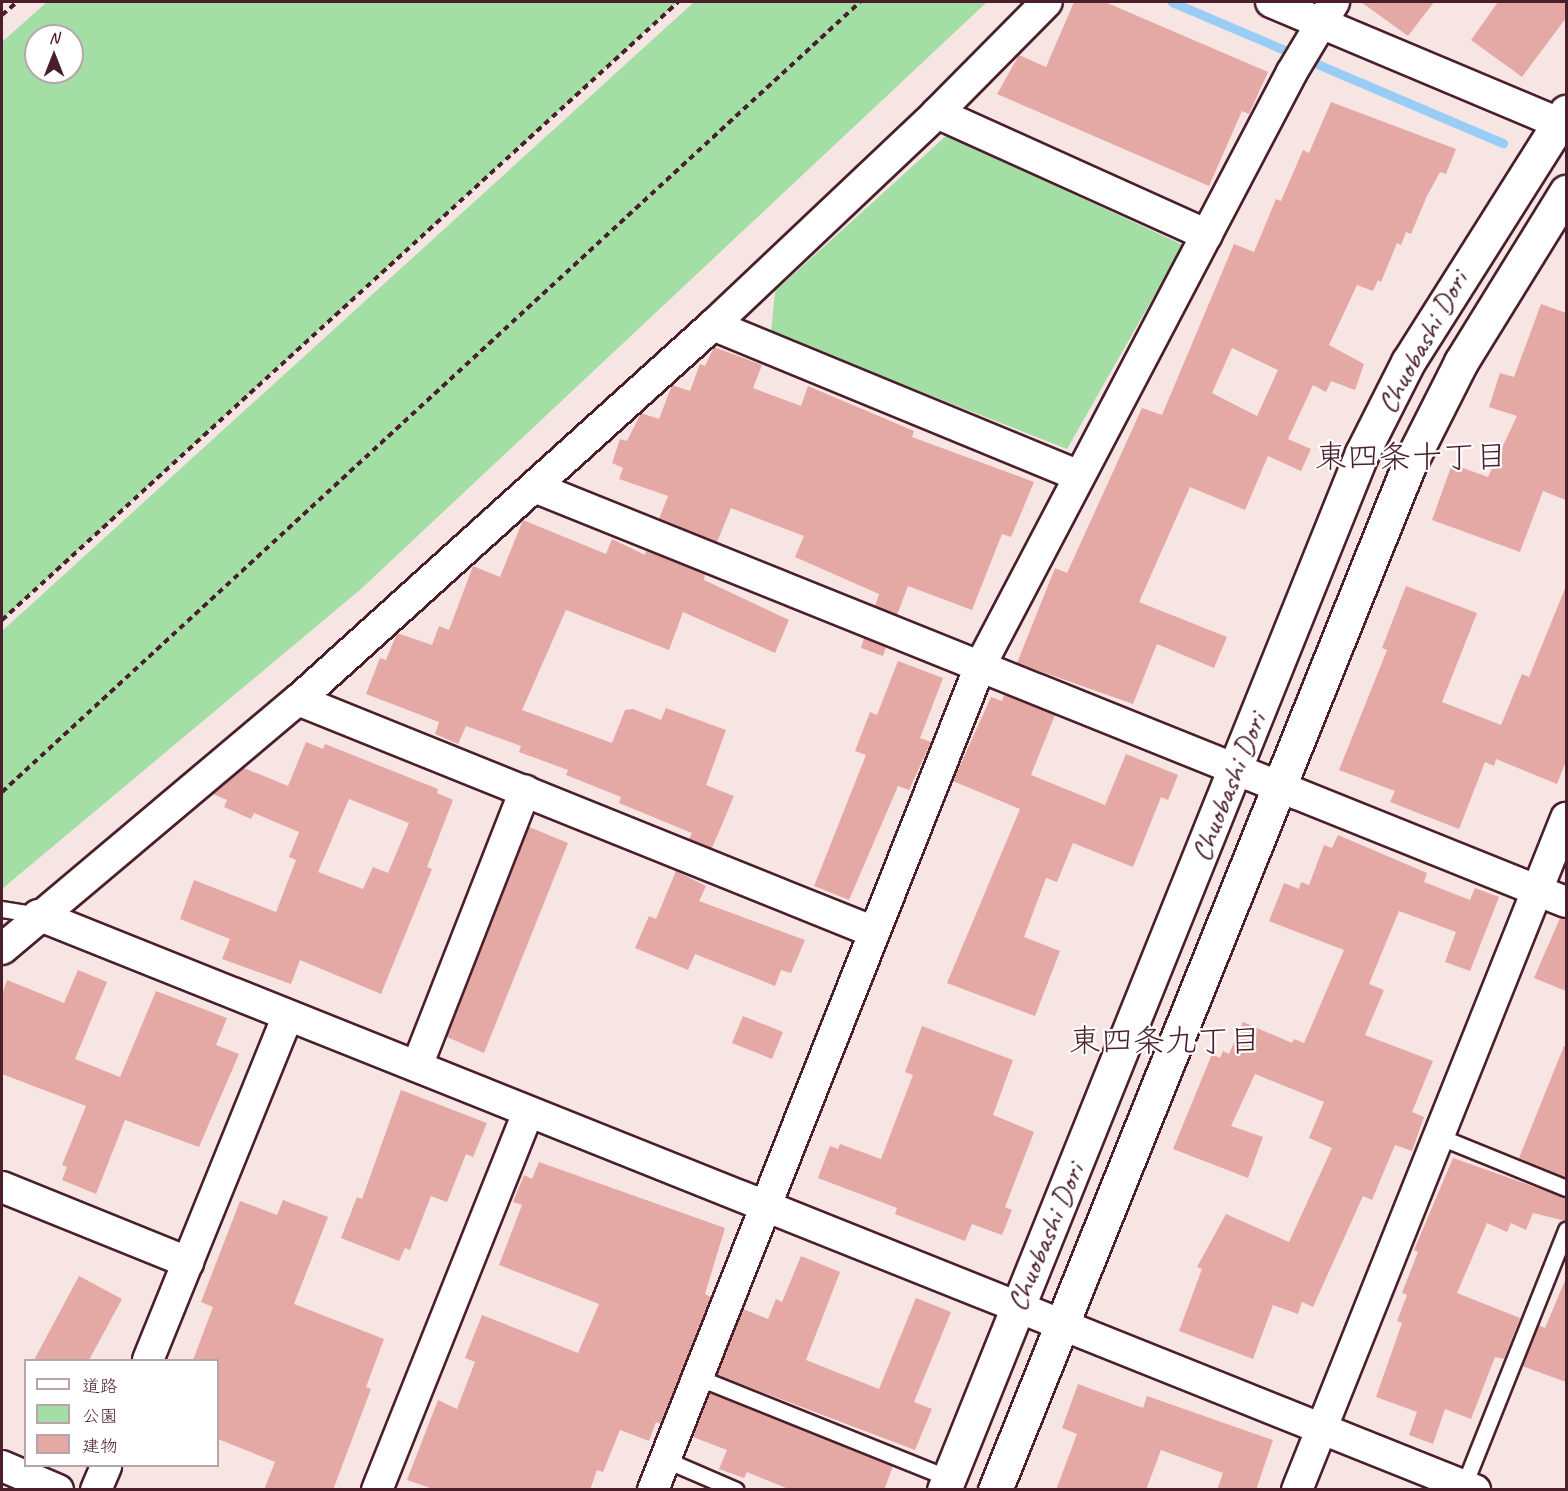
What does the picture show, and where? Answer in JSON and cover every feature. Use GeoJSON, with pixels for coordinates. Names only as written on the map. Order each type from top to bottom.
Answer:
{"type":"FeatureCollection","features":[{"type":"Feature","properties":{"kind":"street"},"geometry":{"type":"LineString","coordinates":[[2,949],[38,915],[298,700],[713,325],[937,113],[1047,2]]}},
{"type":"Feature","properties":{"kind":"street"},"geometry":{"type":"LineString","coordinates":[[1271,2],[1564,120]]}},
{"type":"Feature","properties":{"kind":"street"},"geometry":{"type":"LineString","coordinates":[[652,1490],[980,666],[1292,72],[1320,23]]}},
{"type":"Feature","properties":{"kind":"street"},"geometry":{"type":"LineString","coordinates":[[937,113],[1207,235]]}},
{"type":"Feature","properties":{"kind":"street","name":"Chuobashi Dori"},"geometry":{"type":"LineString","coordinates":[[946,1484],[1015,1308],[1362,453],[1408,362],[1564,120]]}},
{"type":"Feature","properties":{"kind":"street","name":"Chuobashi Dori"},"geometry":{"type":"LineString","coordinates":[[995,1490],[1408,465],[1461,362],[1566,192]]}},
{"type":"Feature","properties":{"kind":"street"},"geometry":{"type":"LineString","coordinates":[[713,325],[1079,476]]}},
{"type":"Feature","properties":{"kind":"street"},"geometry":{"type":"LineString","coordinates":[[534,487],[1236,766],[1566,902]]}},
{"type":"Feature","properties":{"kind":"street"},"geometry":{"type":"LineString","coordinates":[[298,700],[874,932]]}},
{"type":"Feature","properties":{"kind":"street"},"geometry":{"type":"LineString","coordinates":[[417,1066],[525,790]]}},
{"type":"Feature","properties":{"kind":"street"},"geometry":{"type":"LineString","coordinates":[[1297,1490],[1566,818]]}},
{"type":"Feature","properties":{"kind":"street"},"geometry":{"type":"LineString","coordinates":[[38,915],[1460,1486]]}},
{"type":"Feature","properties":{"kind":"street"},"geometry":{"type":"LineString","coordinates":[[148,1359],[288,1016]]}},
{"type":"Feature","properties":{"kind":"street"},"geometry":{"type":"LineString","coordinates":[[377,1490],[528,1112]]}},
{"type":"Feature","properties":{"kind":"street"},"geometry":{"type":"LineString","coordinates":[[2,1187],[188,1262]]}},
{"type":"Feature","properties":{"kind":"street"},"geometry":{"type":"LineString","coordinates":[[2,1466],[58,1490]]}},
{"type":"Feature","properties":{"kind":"street"},"geometry":{"type":"LineString","coordinates":[[96,1490],[106,1467]]}},
{"type":"Feature","properties":{"kind":"lane"},"geometry":{"type":"LineString","coordinates":[[2,909],[38,915]]}},
{"type":"Feature","properties":{"kind":"lane"},"geometry":{"type":"LineString","coordinates":[[1438,1136],[1566,1188]]}},
{"type":"Feature","properties":{"kind":"lane"},"geometry":{"type":"LineString","coordinates":[[1460,1486],[1566,1230]]}},
{"type":"Feature","properties":{"kind":"lane"},"geometry":{"type":"LineString","coordinates":[[697,1377],[946,1484]]}},
{"type":"Feature","properties":{"kind":"lane"},"geometry":{"type":"LineString","coordinates":[[664,1460],[736,1490]]}},
{"type":"Feature","properties":{"kind":"path"},"geometry":{"type":"LineString","coordinates":[[2,15],[17,2]]}},
{"type":"Feature","properties":{"kind":"path"},"geometry":{"type":"LineString","coordinates":[[2,620],[678,2]]}},
{"type":"Feature","properties":{"kind":"path"},"geometry":{"type":"LineString","coordinates":[[2,792],[860,2]]}},
{"type":"Feature","properties":{"kind":"green space"},"geometry":{"type":"Polygon","coordinates":[[[47,2],[678,2],[2,620],[2,42],[47,2]]]}},
{"type":"Feature","properties":{"kind":"green space"},"geometry":{"type":"Polygon","coordinates":[[[694,2],[987,2],[361,589],[2,889],[2,631],[694,2]]]}},
{"type":"Feature","properties":{"kind":"green space"},"geometry":{"type":"Polygon","coordinates":[[[947,135],[1183,245],[1067,449],[771,333],[775,291],[947,135]]]}},
{"type":"Feature","properties":{"kind":"building"},"geometry":{"type":"Polygon","coordinates":[[[1074,2],[1105,2],[1268,72],[1249,114],[1242,111],[1209,186],[997,94],[1019,55],[1046,67],[1074,2]]]}},
{"type":"Feature","properties":{"kind":"building"},"geometry":{"type":"Polygon","coordinates":[[[1361,2],[1434,2],[1408,36],[1361,2]]]}},
{"type":"Feature","properties":{"kind":"building"},"geometry":{"type":"Polygon","coordinates":[[[1498,2],[1566,2],[1566,18],[1522,77],[1471,40],[1498,2]]]}},
{"type":"Feature","properties":{"kind":"building"},"geometry":{"type":"Polygon","coordinates":[[[1331,102],[1456,149],[1446,174],[1440,172],[1427,196],[1411,234],[1406,232],[1401,245],[1397,243],[1381,282],[1378,280],[1373,291],[1357,285],[1329,345],[1364,364],[1355,390],[1331,381],[1326,392],[1313,385],[1288,439],[1311,449],[1301,471],[1268,456],[1245,510],[1190,487],[1139,602],[1227,637],[1214,668],[1157,644],[1133,704],[1017,663],[1055,568],[1067,573],[1142,408],[1162,415],[1234,244],[1254,252],[1276,199],[1281,201],[1303,150],[1309,153],[1331,102]],[[1232,348],[1212,393],[1257,416],[1278,370],[1232,348]]]}},
{"type":"Feature","properties":{"kind":"building"},"geometry":{"type":"Polygon","coordinates":[[[1541,304],[1566,313],[1566,500],[1543,491],[1520,552],[1432,520],[1452,464],[1488,477],[1517,416],[1489,407],[1500,373],[1514,377],[1541,304]]]}},
{"type":"Feature","properties":{"kind":"building"},"geometry":{"type":"Polygon","coordinates":[[[714,347],[762,365],[753,388],[801,406],[808,386],[914,431],[912,437],[1034,482],[1011,537],[1002,534],[972,610],[908,586],[897,615],[875,606],[879,594],[795,557],[804,536],[731,508],[717,542],[659,519],[668,496],[619,479],[623,468],[612,463],[620,439],[627,441],[641,413],[659,419],[672,385],[690,391],[700,364],[705,366],[714,347]]]}},
{"type":"Feature","properties":{"kind":"building"},"geometry":{"type":"Polygon","coordinates":[[[523,520],[606,554],[612,539],[645,555],[646,551],[705,574],[704,580],[789,620],[775,653],[683,612],[669,650],[566,610],[522,710],[612,743],[625,710],[633,709],[661,720],[666,708],[726,730],[706,785],[734,796],[712,848],[689,839],[692,833],[619,803],[621,797],[566,775],[568,770],[519,752],[521,746],[466,726],[458,744],[435,734],[439,722],[366,694],[380,658],[386,660],[397,633],[432,645],[439,626],[449,630],[473,566],[500,577],[523,520]]]}},
{"type":"Feature","properties":{"kind":"building"},"geometry":{"type":"Polygon","coordinates":[[[1406,586],[1477,613],[1442,702],[1501,725],[1522,674],[1529,677],[1566,586],[1566,761],[1557,784],[1496,759],[1494,766],[1485,762],[1459,829],[1390,802],[1395,791],[1339,770],[1387,650],[1382,648],[1406,586]]]}},
{"type":"Feature","properties":{"kind":"building"},"geometry":{"type":"Polygon","coordinates":[[[864,638],[886,647],[883,656],[861,648],[864,638]]]}},
{"type":"Feature","properties":{"kind":"building"},"geometry":{"type":"Polygon","coordinates":[[[898,661],[943,678],[920,738],[931,742],[909,790],[898,786],[849,900],[814,886],[866,755],[855,751],[870,712],[877,715],[898,661]]]}},
{"type":"Feature","properties":{"kind":"building"},"geometry":{"type":"Polygon","coordinates":[[[1004,695],[1055,715],[1031,775],[1105,805],[1126,754],[1178,775],[1168,800],[1161,797],[1133,867],[1073,843],[1057,882],[1046,878],[1024,937],[1060,951],[1035,1016],[947,983],[1020,809],[953,781],[991,697],[1002,701],[1004,695]]]}},
{"type":"Feature","properties":{"kind":"building"},"geometry":{"type":"Polygon","coordinates":[[[306,742],[323,749],[325,744],[438,789],[437,793],[453,800],[427,867],[432,869],[381,994],[300,960],[291,984],[222,959],[230,939],[180,919],[194,880],[276,912],[296,860],[289,857],[299,832],[254,813],[251,819],[224,807],[227,800],[213,794],[244,768],[288,786],[306,742]],[[349,799],[318,872],[363,889],[373,867],[388,873],[409,823],[349,799]]]}},
{"type":"Feature","properties":{"kind":"building"},"geometry":{"type":"Polygon","coordinates":[[[529,827],[568,843],[484,1053],[447,1037],[529,827]]]}},
{"type":"Feature","properties":{"kind":"building"},"geometry":{"type":"Polygon","coordinates":[[[1338,835],[1427,873],[1424,882],[1470,900],[1475,888],[1499,897],[1470,971],[1445,962],[1456,932],[1399,911],[1369,984],[1384,990],[1365,1035],[1433,1061],[1412,1112],[1424,1117],[1412,1151],[1395,1145],[1372,1200],[1363,1196],[1313,1307],[1302,1302],[1298,1314],[1273,1305],[1253,1359],[1179,1331],[1202,1269],[1197,1267],[1226,1214],[1289,1242],[1332,1148],[1309,1138],[1324,1102],[1255,1074],[1231,1126],[1263,1137],[1248,1178],[1173,1149],[1212,1054],[1220,1058],[1223,1051],[1229,1054],[1243,1022],[1292,1043],[1294,1039],[1304,1043],[1344,950],[1269,921],[1284,883],[1299,889],[1301,882],[1309,885],[1324,845],[1332,848],[1338,835]]]}},
{"type":"Feature","properties":{"kind":"building"},"geometry":{"type":"Polygon","coordinates":[[[676,871],[706,886],[699,901],[805,940],[791,973],[781,970],[775,986],[695,954],[688,970],[635,948],[649,916],[656,919],[676,871]]]}},
{"type":"Feature","properties":{"kind":"building"},"geometry":{"type":"Polygon","coordinates":[[[1560,918],[1566,919],[1566,991],[1534,978],[1560,918]]]}},
{"type":"Feature","properties":{"kind":"building"},"geometry":{"type":"Polygon","coordinates":[[[78,970],[107,982],[75,1059],[120,1077],[156,991],[227,1018],[216,1045],[239,1054],[199,1147],[125,1120],[96,1194],[62,1180],[67,1167],[62,1165],[86,1106],[2,1074],[2,995],[7,980],[64,1003],[78,970]]]}},
{"type":"Feature","properties":{"kind":"building"},"geometry":{"type":"Polygon","coordinates":[[[743,1016],[783,1032],[772,1059],[732,1043],[743,1016]]]}},
{"type":"Feature","properties":{"kind":"building"},"geometry":{"type":"Polygon","coordinates":[[[922,1026],[1013,1060],[993,1115],[1034,1132],[1005,1207],[1012,1210],[1002,1235],[972,1224],[965,1241],[895,1214],[897,1208],[818,1178],[830,1146],[838,1149],[840,1144],[881,1159],[913,1075],[905,1072],[922,1026]]]}},
{"type":"Feature","properties":{"kind":"building"},"geometry":{"type":"Polygon","coordinates":[[[1564,1046],[1566,1046],[1566,1178],[1519,1158],[1564,1046]]]}},
{"type":"Feature","properties":{"kind":"building"},"geometry":{"type":"Polygon","coordinates":[[[401,1090],[487,1123],[473,1157],[466,1154],[447,1202],[431,1196],[410,1250],[405,1248],[399,1261],[341,1238],[357,1197],[362,1199],[401,1090]]]}},
{"type":"Feature","properties":{"kind":"building"},"geometry":{"type":"Polygon","coordinates":[[[1453,1158],[1566,1198],[1566,1221],[1533,1213],[1526,1230],[1511,1223],[1507,1232],[1487,1223],[1457,1293],[1520,1318],[1504,1359],[1495,1357],[1471,1419],[1445,1409],[1433,1444],[1409,1435],[1417,1412],[1376,1397],[1402,1323],[1397,1321],[1407,1295],[1402,1293],[1418,1252],[1414,1250],[1453,1158]]]}},
{"type":"Feature","properties":{"kind":"building"},"geometry":{"type":"Polygon","coordinates":[[[539,1162],[725,1228],[705,1294],[711,1297],[661,1424],[656,1422],[649,1441],[620,1430],[603,1472],[597,1470],[590,1490],[436,1490],[407,1480],[438,1400],[457,1409],[475,1362],[465,1358],[482,1315],[578,1353],[599,1304],[499,1265],[522,1205],[513,1202],[524,1175],[532,1179],[539,1162]]]}},
{"type":"Feature","properties":{"kind":"building"},"geometry":{"type":"Polygon","coordinates":[[[283,1200],[328,1217],[294,1304],[384,1339],[366,1387],[371,1389],[333,1490],[264,1490],[275,1462],[219,1439],[219,1359],[193,1359],[213,1307],[201,1302],[240,1201],[277,1215],[283,1200]]]}},
{"type":"Feature","properties":{"kind":"building"},"geometry":{"type":"Polygon","coordinates":[[[801,1256],[840,1272],[806,1360],[879,1389],[916,1298],[951,1312],[914,1402],[932,1409],[915,1450],[717,1375],[743,1309],[768,1319],[776,1299],[782,1302],[801,1256]]]}},
{"type":"Feature","properties":{"kind":"building"},"geometry":{"type":"Polygon","coordinates":[[[79,1276],[122,1299],[90,1359],[35,1359],[79,1276]]]}},
{"type":"Feature","properties":{"kind":"building"},"geometry":{"type":"Polygon","coordinates":[[[1566,1278],[1566,1382],[1522,1366],[1538,1325],[1545,1328],[1566,1278]]]}},
{"type":"Feature","properties":{"kind":"building"},"geometry":{"type":"Polygon","coordinates":[[[1078,1384],[1143,1408],[1147,1396],[1273,1440],[1256,1490],[1217,1490],[1223,1473],[1161,1450],[1146,1490],[1056,1490],[1077,1434],[1062,1428],[1078,1384]]]}},
{"type":"Feature","properties":{"kind":"building"},"geometry":{"type":"Polygon","coordinates":[[[710,1393],[893,1466],[884,1490],[791,1490],[747,1472],[744,1478],[719,1469],[727,1450],[693,1437],[710,1393]]]}},
{"type":"Feature","properties":{"kind":"waterway"},"geometry":{"type":"LineString","coordinates":[[1172,2],[1503,143]]}},
{"type":"Feature","properties":{"kind":"district","name":"東四条十丁目"},"geometry":{"type":"Point","coordinates":[1411,457]}},
{"type":"Feature","properties":{"kind":"district","name":"東四条九丁目"},"geometry":{"type":"Point","coordinates":[1165,1041]}}]}
